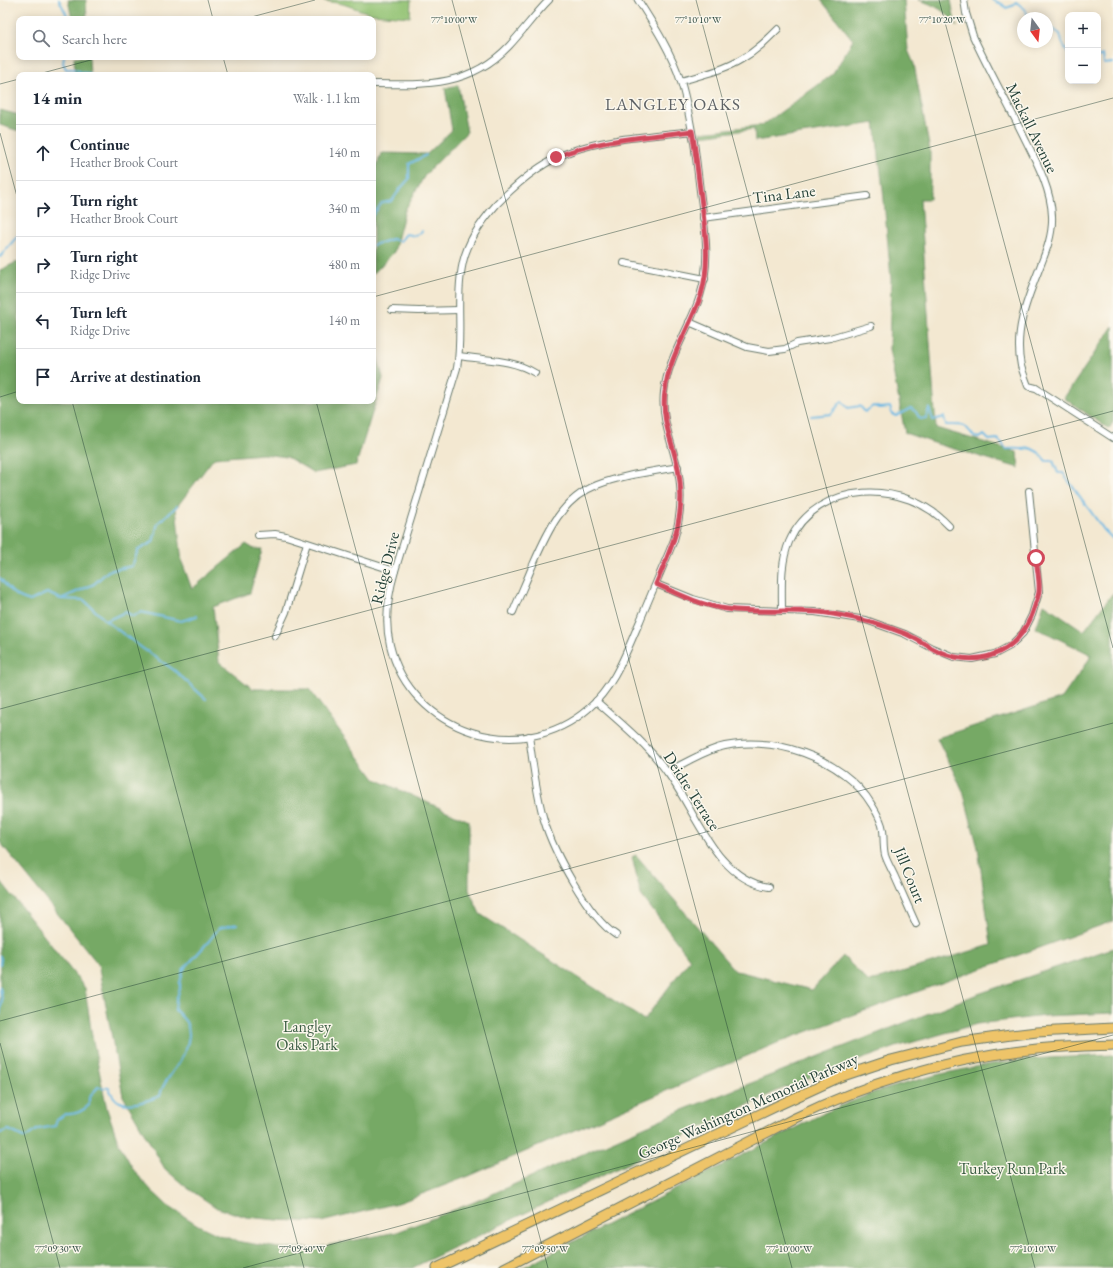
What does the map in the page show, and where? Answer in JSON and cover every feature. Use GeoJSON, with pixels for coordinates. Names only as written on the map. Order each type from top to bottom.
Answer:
{"type":"FeatureCollection","features":[{"type":"Feature","properties":{"kind":"highway","name":"George Washington Memorial Parkway"},"geometry":{"type":"LineString","coordinates":[[437,1268],[840,1077],[890,1060],[962,1042],[1011,1035],[1113,1028]]}},
{"type":"Feature","properties":{"kind":"highway","name":"George Washington Memorial Parkway"},"geometry":{"type":"LineString","coordinates":[[504,1268],[808,1112],[843,1096],[935,1066],[975,1057],[1039,1048],[1113,1045]]}},
{"type":"Feature","properties":{"kind":"street"},"geometry":{"type":"LineString","coordinates":[[376,84],[405,85],[435,83],[473,72],[498,56],[538,10],[549,0]]}},
{"type":"Feature","properties":{"kind":"street","name":"Ridge Drive"},"geometry":{"type":"LineString","coordinates":[[638,0],[671,57],[681,81],[692,131],[707,253],[704,279],[696,308],[672,362],[664,392],[665,419],[678,467],[681,495],[678,525],[674,540],[656,584],[617,672],[604,692],[596,701],[565,725],[529,736],[509,738],[496,737],[482,735],[464,729],[445,720],[433,712],[406,683],[397,666],[390,645],[386,618],[387,604],[395,570],[457,368],[459,356],[461,274],[468,247],[475,232],[484,219],[501,200],[531,173],[556,157],[583,147],[614,141],[692,131]]}},
{"type":"Feature","properties":{"kind":"street","name":"Mackall Avenue"},"geometry":{"type":"LineString","coordinates":[[964,0],[967,19],[973,36],[1039,165],[1050,204],[1052,228],[1048,244],[1028,297],[1021,325],[1021,366],[1028,386],[1036,388],[1113,438]]}},
{"type":"Feature","properties":{"kind":"street"},"geometry":{"type":"LineString","coordinates":[[681,81],[723,68],[742,59],[766,42],[778,29]]}},
{"type":"Feature","properties":{"kind":"street","name":"Tina Lane"},"geometry":{"type":"LineString","coordinates":[[703,218],[867,196]]}},
{"type":"Feature","properties":{"kind":"street"},"geometry":{"type":"LineString","coordinates":[[624,263],[704,279]]}},
{"type":"Feature","properties":{"kind":"street"},"geometry":{"type":"LineString","coordinates":[[392,310],[459,310]]}},
{"type":"Feature","properties":{"kind":"street"},"geometry":{"type":"LineString","coordinates":[[689,322],[747,347],[768,351],[785,349],[797,343],[830,338],[871,326]]}},
{"type":"Feature","properties":{"kind":"street"},"geometry":{"type":"LineString","coordinates":[[459,356],[515,364],[528,369],[535,374]]}},
{"type":"Feature","properties":{"kind":"street"},"geometry":{"type":"LineString","coordinates":[[513,612],[549,528],[562,511],[575,498],[588,488],[598,484],[620,478],[678,467]]}},
{"type":"Feature","properties":{"kind":"street"},"geometry":{"type":"LineString","coordinates":[[656,584],[718,608],[815,612],[866,620],[906,634],[947,655],[964,658],[983,657],[995,654],[1005,649],[1019,638],[1029,623],[1039,592],[1029,491]]}},
{"type":"Feature","properties":{"kind":"street"},"geometry":{"type":"LineString","coordinates":[[782,611],[783,564],[789,542],[798,527],[806,518],[830,500],[849,494],[877,492],[905,499],[924,506],[933,511],[949,526]]}},
{"type":"Feature","properties":{"kind":"street"},"geometry":{"type":"LineString","coordinates":[[258,535],[275,534],[286,536],[395,570]]}},
{"type":"Feature","properties":{"kind":"street"},"geometry":{"type":"LineString","coordinates":[[275,636],[286,612],[307,543]]}},
{"type":"Feature","properties":{"kind":"street","name":"Deidre Terrace"},"geometry":{"type":"LineString","coordinates":[[596,701],[649,751],[668,772],[715,850],[730,867],[746,880],[755,884],[769,887]]}},
{"type":"Feature","properties":{"kind":"street"},"geometry":{"type":"LineString","coordinates":[[529,736],[539,799],[549,835],[578,892],[602,925],[616,935]]}},
{"type":"Feature","properties":{"kind":"street","name":"Jill Court"},"geometry":{"type":"LineString","coordinates":[[668,772],[706,752],[732,745],[748,744],[763,744],[791,749],[832,766],[848,778],[864,794],[872,805],[882,824],[885,854],[916,924]]}},
{"type":"Feature","properties":{"kind":"green space"},"geometry":{"type":"Polygon","coordinates":[[[68,0],[86,0],[87,16],[71,16],[68,0]]]}},
{"type":"Feature","properties":{"kind":"green space"},"geometry":{"type":"Polygon","coordinates":[[[319,0],[411,0],[410,17],[372,14],[343,4],[319,0]]]}},
{"type":"Feature","properties":{"kind":"green space"},"geometry":{"type":"Polygon","coordinates":[[[821,0],[904,0],[908,50],[914,64],[930,151],[930,199],[920,199],[936,428],[1017,452],[1019,468],[905,433],[889,349],[891,279],[875,123],[755,141],[754,129],[701,136],[701,132],[763,125],[833,74],[853,40],[821,0]]]}},
{"type":"Feature","properties":{"kind":"green space"},"geometry":{"type":"Polygon","coordinates":[[[919,0],[951,0],[957,27],[950,17],[941,10],[919,0]]]}},
{"type":"Feature","properties":{"kind":"green space"},"geometry":{"type":"Polygon","coordinates":[[[74,60],[89,60],[90,72],[75,72],[74,60]]]}},
{"type":"Feature","properties":{"kind":"green space"},"geometry":{"type":"Polygon","coordinates":[[[458,85],[467,132],[425,175],[405,210],[394,252],[376,271],[376,166],[382,153],[427,154],[452,130],[445,88],[458,85]]]}},
{"type":"Feature","properties":{"kind":"green space"},"geometry":{"type":"Polygon","coordinates":[[[0,110],[16,114],[16,130],[0,125],[0,110]]]}},
{"type":"Feature","properties":{"kind":"green space","name":"Langley Oaks Park"},"geometry":{"type":"Polygon","coordinates":[[[16,262],[16,404],[375,404],[356,465],[314,473],[287,457],[263,454],[214,458],[176,508],[182,562],[192,589],[246,544],[254,549],[262,549],[250,593],[213,607],[219,662],[253,689],[309,689],[375,779],[469,821],[469,890],[480,914],[644,1020],[690,959],[641,895],[632,857],[636,855],[735,971],[812,990],[843,956],[869,982],[991,945],[978,848],[963,791],[937,738],[1062,698],[1092,655],[1036,628],[1044,604],[1084,631],[1113,593],[1113,921],[784,1040],[469,1176],[401,1202],[321,1222],[247,1217],[217,1208],[186,1187],[165,1169],[123,1096],[98,964],[0,842],[0,270],[16,262]]]}},
{"type":"Feature","properties":{"kind":"green space"},"geometry":{"type":"Polygon","coordinates":[[[1113,326],[1113,422],[1109,429],[1064,398],[1113,326]]]}},
{"type":"Feature","properties":{"kind":"green space","name":"Langley Oaks Park"},"geometry":{"type":"Polygon","coordinates":[[[376,353],[383,378],[376,401],[376,353]]]}},
{"type":"Feature","properties":{"kind":"green space"},"geometry":{"type":"Polygon","coordinates":[[[0,880],[85,988],[92,1036],[107,1109],[119,1144],[135,1172],[168,1206],[198,1225],[219,1235],[241,1242],[279,1248],[314,1248],[397,1232],[472,1203],[680,1111],[975,995],[1113,948],[1113,1013],[1045,1016],[977,1024],[896,1047],[829,1071],[777,1091],[412,1268],[0,1268],[0,880]]]}},
{"type":"Feature","properties":{"kind":"green space","name":"Turkey Run Park"},"geometry":{"type":"Polygon","coordinates":[[[1113,1055],[1113,1268],[522,1268],[826,1112],[875,1092],[936,1075],[985,1065],[1027,1059],[1113,1055]]]}},
{"type":"Feature","properties":{"kind":"waterway"},"geometry":{"type":"LineString","coordinates":[[59,0],[67,16]]}},
{"type":"Feature","properties":{"kind":"waterway"},"geometry":{"type":"LineString","coordinates":[[992,0],[1002,4],[1006,8],[1012,6],[1016,2],[1025,9],[1026,12]]}},
{"type":"Feature","properties":{"kind":"waterway"},"geometry":{"type":"LineString","coordinates":[[1053,29],[1060,34],[1065,48]]}},
{"type":"Feature","properties":{"kind":"waterway"},"geometry":{"type":"LineString","coordinates":[[1101,56],[1103,55],[1104,64],[1113,63]]}},
{"type":"Feature","properties":{"kind":"waterway"},"geometry":{"type":"LineString","coordinates":[[64,60],[63,63],[66,69],[73,69],[82,72]]}},
{"type":"Feature","properties":{"kind":"waterway"},"geometry":{"type":"LineString","coordinates":[[376,211],[382,203],[392,201],[409,179],[409,164],[426,155]]}},
{"type":"Feature","properties":{"kind":"waterway"},"geometry":{"type":"LineString","coordinates":[[376,244],[392,239],[400,241],[406,234],[416,236],[422,231]]}},
{"type":"Feature","properties":{"kind":"waterway"},"geometry":{"type":"LineString","coordinates":[[0,257],[16,238]]}},
{"type":"Feature","properties":{"kind":"waterway"},"geometry":{"type":"LineString","coordinates":[[811,416],[831,414],[842,401],[848,408],[860,406],[865,412],[873,406],[880,408],[890,407],[892,414],[896,416],[911,408],[916,412],[920,419],[926,418],[929,408],[933,420],[944,417],[946,425],[963,426],[968,429],[974,437],[980,438],[984,435],[989,440],[997,439],[1006,449],[1030,448],[1038,452],[1046,461],[1053,461],[1058,473],[1063,473],[1104,530],[1113,539]]}},
{"type":"Feature","properties":{"kind":"waterway"},"geometry":{"type":"LineString","coordinates":[[61,599],[94,584],[108,571],[132,566],[138,550],[153,542],[158,523],[177,506]]}},
{"type":"Feature","properties":{"kind":"waterway"},"geometry":{"type":"LineString","coordinates":[[0,578],[12,592],[30,601],[47,593],[61,599],[84,600],[106,621],[174,670],[206,699]]}},
{"type":"Feature","properties":{"kind":"waterway"},"geometry":{"type":"LineString","coordinates":[[106,621],[125,612],[133,616],[141,612],[181,621],[197,616]]}},
{"type":"Feature","properties":{"kind":"waterway"},"geometry":{"type":"LineString","coordinates":[[0,1133],[9,1130],[25,1138],[38,1129],[55,1126],[57,1120],[65,1114],[75,1113],[87,1107],[89,1105],[89,1098],[98,1087],[109,1088],[116,1100],[129,1104],[160,1096],[163,1087],[183,1056],[188,1042],[189,1035],[186,1022],[175,1010],[183,970],[219,928],[237,924]]}},
{"type":"Feature","properties":{"kind":"waterway"},"geometry":{"type":"LineString","coordinates":[[0,956],[0,964]]}},
{"type":"Feature","properties":{"kind":"waterway"},"geometry":{"type":"LineString","coordinates":[[0,987],[2,1000],[0,1015]]}},
{"type":"Feature","properties":{"kind":"district","name":"LANGLEY OAKS"},"geometry":{"type":"Point","coordinates":[673,104]}},
{"type":"Feature","properties":{"kind":"route"},"geometry":{"type":"LineString","coordinates":[[556,157],[583,147],[598,144],[692,131],[706,235],[707,263],[701,294],[672,362],[664,392],[667,432],[678,467],[681,495],[678,525],[674,540],[656,584],[718,608],[815,612],[866,620],[913,637],[947,655],[972,659],[1002,651],[1010,646],[1023,633],[1029,623],[1039,592],[1036,558]]}}]}
